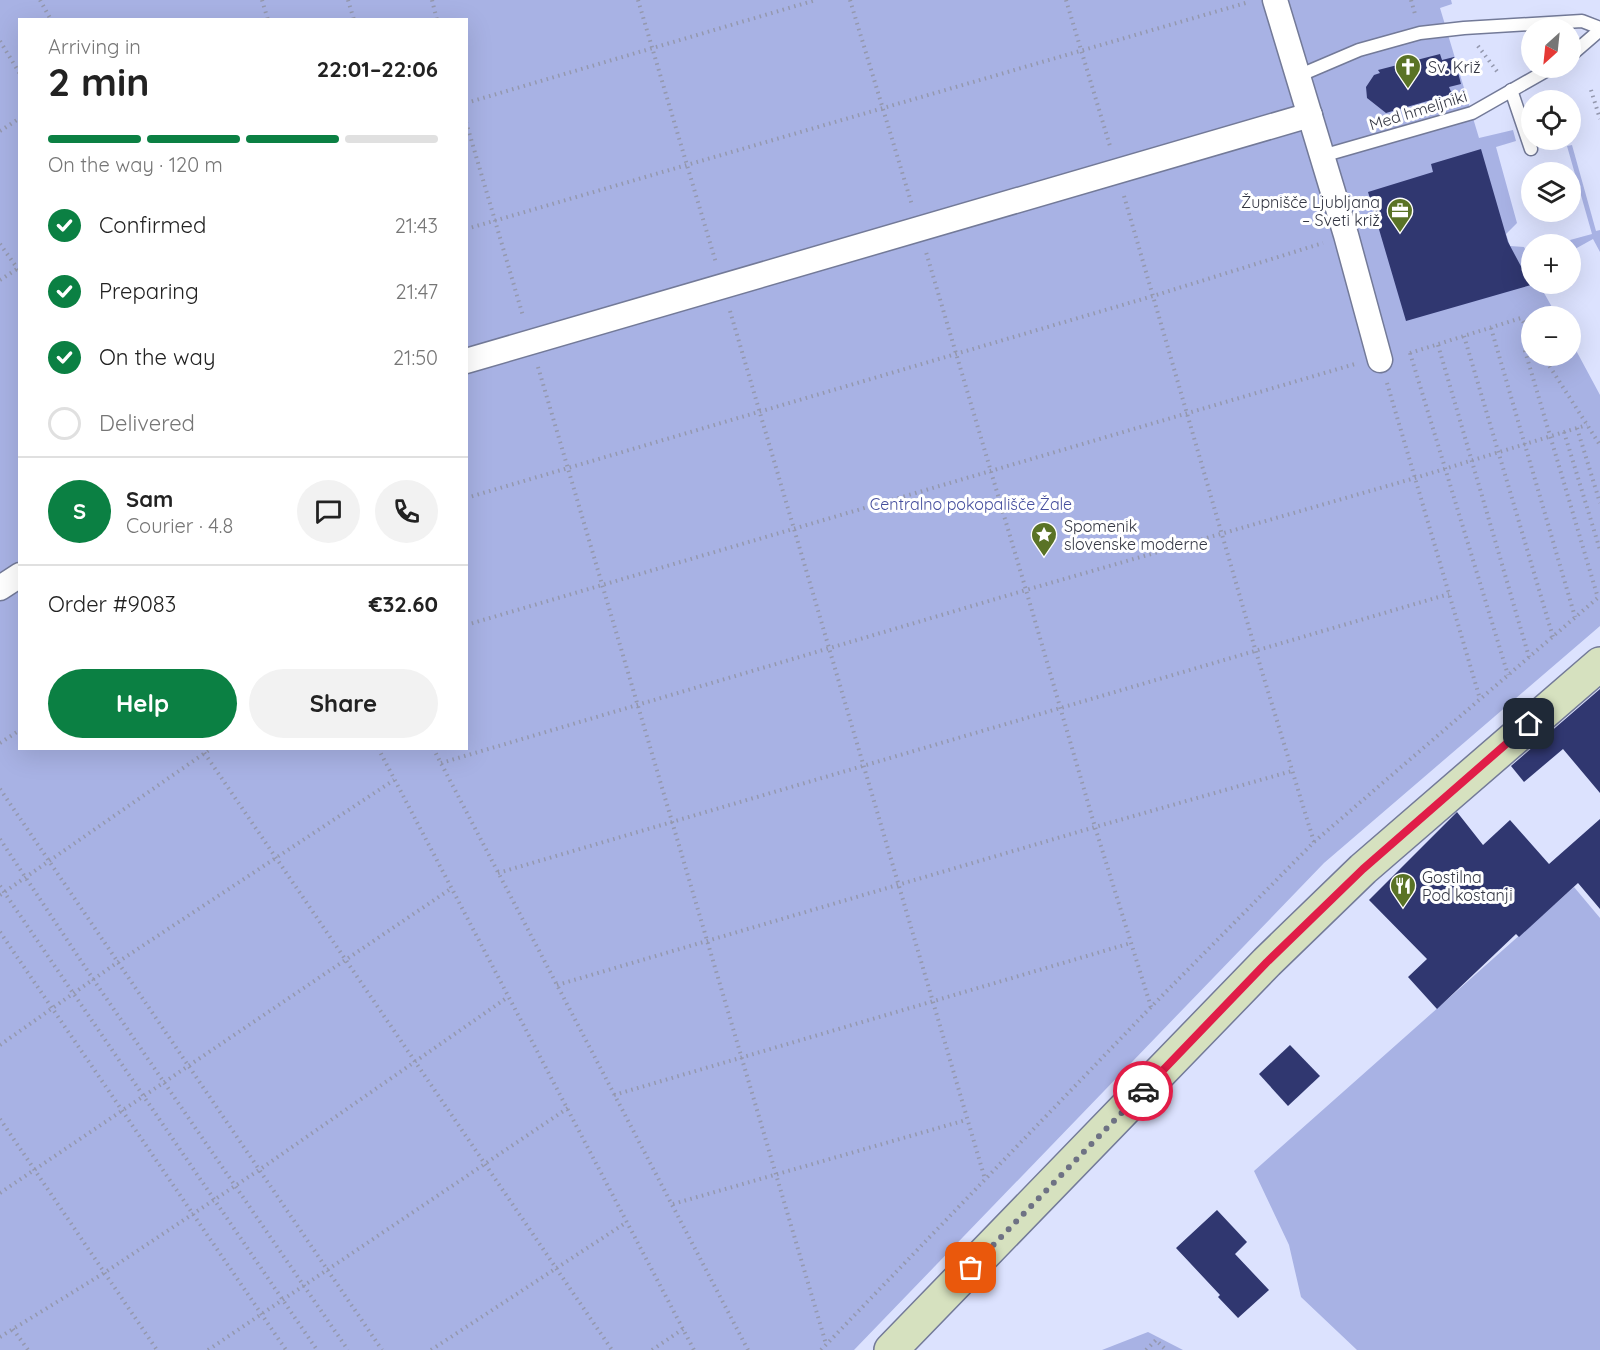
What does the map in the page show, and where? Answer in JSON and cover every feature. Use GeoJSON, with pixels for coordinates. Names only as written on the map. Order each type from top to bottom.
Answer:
{"type":"FeatureCollection","features":[{"type":"Feature","properties":{"kind":"street"},"geometry":{"type":"LineString","coordinates":[[1275,0],[1346,235],[1380,360]]}},
{"type":"Feature","properties":{"kind":"street"},"geometry":{"type":"LineString","coordinates":[[468,360],[1310,115]]}},
{"type":"Feature","properties":{"kind":"street"},"geometry":{"type":"LineString","coordinates":[[0,588],[18,576]]}},
{"type":"Feature","properties":{"kind":"street"},"geometry":{"type":"LineString","coordinates":[[891,1350],[1284,946],[1363,869],[1600,664]]}},
{"type":"Feature","properties":{"kind":"lane"},"geometry":{"type":"LineString","coordinates":[[1298,76],[1359,50],[1420,33],[1464,28],[1582,21],[1600,29],[1581,46]]}},
{"type":"Feature","properties":{"kind":"lane","name":"Med hmeljniki"},"geometry":{"type":"LineString","coordinates":[[1322,156],[1472,113],[1533,78]]}},
{"type":"Feature","properties":{"kind":"lane"},"geometry":{"type":"LineString","coordinates":[[1511,90],[1521,120]]}},
{"type":"Feature","properties":{"kind":"path"},"geometry":{"type":"LineString","coordinates":[[40,0],[50,18]]}},
{"type":"Feature","properties":{"kind":"path"},"geometry":{"type":"LineString","coordinates":[[262,0],[267,18]]}},
{"type":"Feature","properties":{"kind":"path"},"geometry":{"type":"LineString","coordinates":[[348,0],[353,18]]}},
{"type":"Feature","properties":{"kind":"path"},"geometry":{"type":"LineString","coordinates":[[432,0],[436,18]]}},
{"type":"Feature","properties":{"kind":"path"},"geometry":{"type":"LineString","coordinates":[[638,0],[864,766],[930,1002],[985,1179]]}},
{"type":"Feature","properties":{"kind":"path"},"geometry":{"type":"LineString","coordinates":[[468,102],[816,0]]}},
{"type":"Feature","properties":{"kind":"path"},"geometry":{"type":"LineString","coordinates":[[850,0],[992,470],[1058,708],[1151,1007]]}},
{"type":"Feature","properties":{"kind":"path"},"geometry":{"type":"LineString","coordinates":[[1066,0],[1256,652],[1314,842]]}},
{"type":"Feature","properties":{"kind":"path"},"geometry":{"type":"LineString","coordinates":[[468,228],[1080,49],[1256,0]]}},
{"type":"Feature","properties":{"kind":"path"},"geometry":{"type":"LineString","coordinates":[[0,41],[18,71]]}},
{"type":"Feature","properties":{"kind":"path"},"geometry":{"type":"LineString","coordinates":[[1591,90],[1600,119]]}},
{"type":"Feature","properties":{"kind":"path"},"geometry":{"type":"LineString","coordinates":[[0,131],[18,119]]}},
{"type":"Feature","properties":{"kind":"path"},"geometry":{"type":"LineString","coordinates":[[468,129],[636,706],[826,1344]]}},
{"type":"Feature","properties":{"kind":"path"},"geometry":{"type":"LineString","coordinates":[[468,497],[1153,296],[1346,235]]}},
{"type":"Feature","properties":{"kind":"path"},"geometry":{"type":"LineString","coordinates":[[0,244],[18,271],[0,280]]}},
{"type":"Feature","properties":{"kind":"path"},"geometry":{"type":"LineString","coordinates":[[468,624],[1370,360],[1380,360],[1438,345],[1521,318]]}},
{"type":"Feature","properties":{"kind":"path"},"geometry":{"type":"LineString","coordinates":[[1491,328],[1575,617]]}},
{"type":"Feature","properties":{"kind":"path"},"geometry":{"type":"LineString","coordinates":[[1464,336],[1553,636]]}},
{"type":"Feature","properties":{"kind":"path"},"geometry":{"type":"LineString","coordinates":[[1438,345],[1529,657]]}},
{"type":"Feature","properties":{"kind":"path"},"geometry":{"type":"LineString","coordinates":[[1410,353],[1508,675]]}},
{"type":"Feature","properties":{"kind":"path"},"geometry":{"type":"LineString","coordinates":[[1380,360],[1480,699]]}},
{"type":"Feature","properties":{"kind":"path"},"geometry":{"type":"LineString","coordinates":[[820,1350],[1151,1007],[1314,842],[1599,597],[1530,366]]}},
{"type":"Feature","properties":{"kind":"path"},"geometry":{"type":"LineString","coordinates":[[1549,366],[1600,445]]}},
{"type":"Feature","properties":{"kind":"path"},"geometry":{"type":"LineString","coordinates":[[441,763],[1222,532],[1415,478],[1587,425]]}},
{"type":"Feature","properties":{"kind":"path"},"geometry":{"type":"LineString","coordinates":[[1577,428],[1600,503]]}},
{"type":"Feature","properties":{"kind":"path"},"geometry":{"type":"LineString","coordinates":[[1564,432],[1600,550]]}},
{"type":"Feature","properties":{"kind":"path"},"geometry":{"type":"LineString","coordinates":[[498,873],[1449,594]]}},
{"type":"Feature","properties":{"kind":"path"},"geometry":{"type":"LineString","coordinates":[[0,743],[18,731]]}},
{"type":"Feature","properties":{"kind":"path"},"geometry":{"type":"LineString","coordinates":[[202,750],[612,1350]]}},
{"type":"Feature","properties":{"kind":"path"},"geometry":{"type":"LineString","coordinates":[[2,894],[209,750]]}},
{"type":"Feature","properties":{"kind":"path"},"geometry":{"type":"LineString","coordinates":[[379,750],[694,1350]]}},
{"type":"Feature","properties":{"kind":"path"},"geometry":{"type":"LineString","coordinates":[[434,750],[748,1350]]}},
{"type":"Feature","properties":{"kind":"path"},"geometry":{"type":"LineString","coordinates":[[556,985],[706,939],[1292,771]]}},
{"type":"Feature","properties":{"kind":"path"},"geometry":{"type":"LineString","coordinates":[[0,1045],[118,962],[394,780]]}},
{"type":"Feature","properties":{"kind":"path"},"geometry":{"type":"LineString","coordinates":[[0,789],[382,1350]]}},
{"type":"Feature","properties":{"kind":"path"},"geometry":{"type":"LineString","coordinates":[[0,839],[93,979],[348,1350]]}},
{"type":"Feature","properties":{"kind":"path"},"geometry":{"type":"LineString","coordinates":[[0,886],[2,894],[73,993],[317,1350]]}},
{"type":"Feature","properties":{"kind":"path"},"geometry":{"type":"LineString","coordinates":[[0,1193],[344,958],[452,888]]}},
{"type":"Feature","properties":{"kind":"path"},"geometry":{"type":"LineString","coordinates":[[0,932],[286,1350]]}},
{"type":"Feature","properties":{"kind":"path"},"geometry":{"type":"LineString","coordinates":[[614,1095],[1131,943]]}},
{"type":"Feature","properties":{"kind":"path"},"geometry":{"type":"LineString","coordinates":[[0,1337],[104,1273],[213,1201],[508,997]]}},
{"type":"Feature","properties":{"kind":"path"},"geometry":{"type":"LineString","coordinates":[[208,1350],[568,1108]]}},
{"type":"Feature","properties":{"kind":"path"},"geometry":{"type":"LineString","coordinates":[[0,1119],[157,1350]]}},
{"type":"Feature","properties":{"kind":"path"},"geometry":{"type":"LineString","coordinates":[[673,1204],[966,1120]]}},
{"type":"Feature","properties":{"kind":"path"},"geometry":{"type":"LineString","coordinates":[[431,1350],[627,1222]]}},
{"type":"Feature","properties":{"kind":"path"},"geometry":{"type":"LineString","coordinates":[[13,1329],[28,1350]]}},
{"type":"Feature","properties":{"kind":"path"},"geometry":{"type":"LineString","coordinates":[[652,1350],[683,1329]]}},
{"type":"Feature","properties":{"kind":"path"},"geometry":{"type":"LineString","coordinates":[[1146,1350],[1156,1340],[1166,1350]]}},
{"type":"Feature","properties":{"kind":"green space","name":"Centralno pokopališče Žale"},"geometry":{"type":"Polygon","coordinates":[[[0,0],[1451,0],[1452,4],[1440,8],[1479,138],[1513,130],[1516,141],[1496,147],[1517,223],[1506,234],[1510,246],[1521,247],[1521,294],[1545,294],[1551,306],[1521,306],[1521,366],[1581,366],[1581,360],[1600,395],[1600,626],[1324,863],[854,1350],[0,1350],[0,0]]]}},
{"type":"Feature","properties":{"kind":"green space"},"geometry":{"type":"Polygon","coordinates":[[[1568,150],[1573,150],[1577,162],[1572,162],[1568,150]]]}},
{"type":"Feature","properties":{"kind":"green space"},"geometry":{"type":"Polygon","coordinates":[[[1581,177],[1596,231],[1600,230],[1600,252],[1593,239],[1581,246],[1581,237],[1592,234],[1581,195],[1581,177]]]}},
{"type":"Feature","properties":{"kind":"green space"},"geometry":{"type":"Polygon","coordinates":[[[1574,887],[1600,918],[1600,1350],[1357,1350],[1301,1297],[1289,1245],[1254,1171],[1574,887]]]}},
{"type":"Feature","properties":{"kind":"green space"},"geometry":{"type":"Polygon","coordinates":[[[1148,1332],[1183,1350],[1102,1350],[1148,1332]]]}},
{"type":"Feature","properties":{"kind":"building","name":"Sv. Križ"},"geometry":{"type":"Polygon","coordinates":[[[1440,54],[1442,60],[1454,57],[1461,84],[1449,87],[1452,94],[1386,113],[1367,98],[1366,87],[1374,75],[1380,73],[1378,70],[1440,54]]]}},
{"type":"Feature","properties":{"kind":"building"},"geometry":{"type":"Polygon","coordinates":[[[1481,149],[1508,242],[1521,266],[1521,288],[1406,321],[1368,192],[1433,172],[1431,164],[1481,149]]]}},
{"type":"Feature","properties":{"kind":"building"},"geometry":{"type":"Polygon","coordinates":[[[1600,689],[1600,793],[1563,749],[1524,782],[1511,766],[1600,689]]]}},
{"type":"Feature","properties":{"kind":"building"},"geometry":{"type":"Polygon","coordinates":[[[1457,812],[1483,845],[1510,820],[1549,864],[1600,819],[1600,909],[1578,883],[1519,937],[1516,934],[1437,1009],[1408,977],[1427,959],[1369,900],[1457,812]]]}},
{"type":"Feature","properties":{"kind":"building"},"geometry":{"type":"Polygon","coordinates":[[[1290,1045],[1320,1076],[1288,1106],[1259,1074],[1290,1045]]]}},
{"type":"Feature","properties":{"kind":"building"},"geometry":{"type":"Polygon","coordinates":[[[1217,1210],[1247,1242],[1235,1254],[1269,1290],[1238,1318],[1176,1248],[1217,1210]]]}},
{"type":"Feature","properties":{"kind":"way so far"},"geometry":{"type":"LineString","coordinates":[[971,1268],[1143,1091]]}},
{"type":"Feature","properties":{"kind":"place","name":"Sv. Križ"},"geometry":{"type":"Point","coordinates":[1408,90]}},
{"type":"Feature","properties":{"kind":"place","name":"Župnišče Ljubljana – Sveti križ"},"geometry":{"type":"Point","coordinates":[1400,234]}},
{"type":"Feature","properties":{"kind":"place","name":"Spomenik slovenske moderne"},"geometry":{"type":"Point","coordinates":[1044,558]}},
{"type":"Feature","properties":{"kind":"place","name":"Gostilna Pod kostanji"},"geometry":{"type":"Point","coordinates":[1403,909]}},
{"type":"Feature","properties":{"kind":"route"},"geometry":{"type":"LineString","coordinates":[[1143,1091],[1267,962],[1363,869],[1529,724]]}}]}
